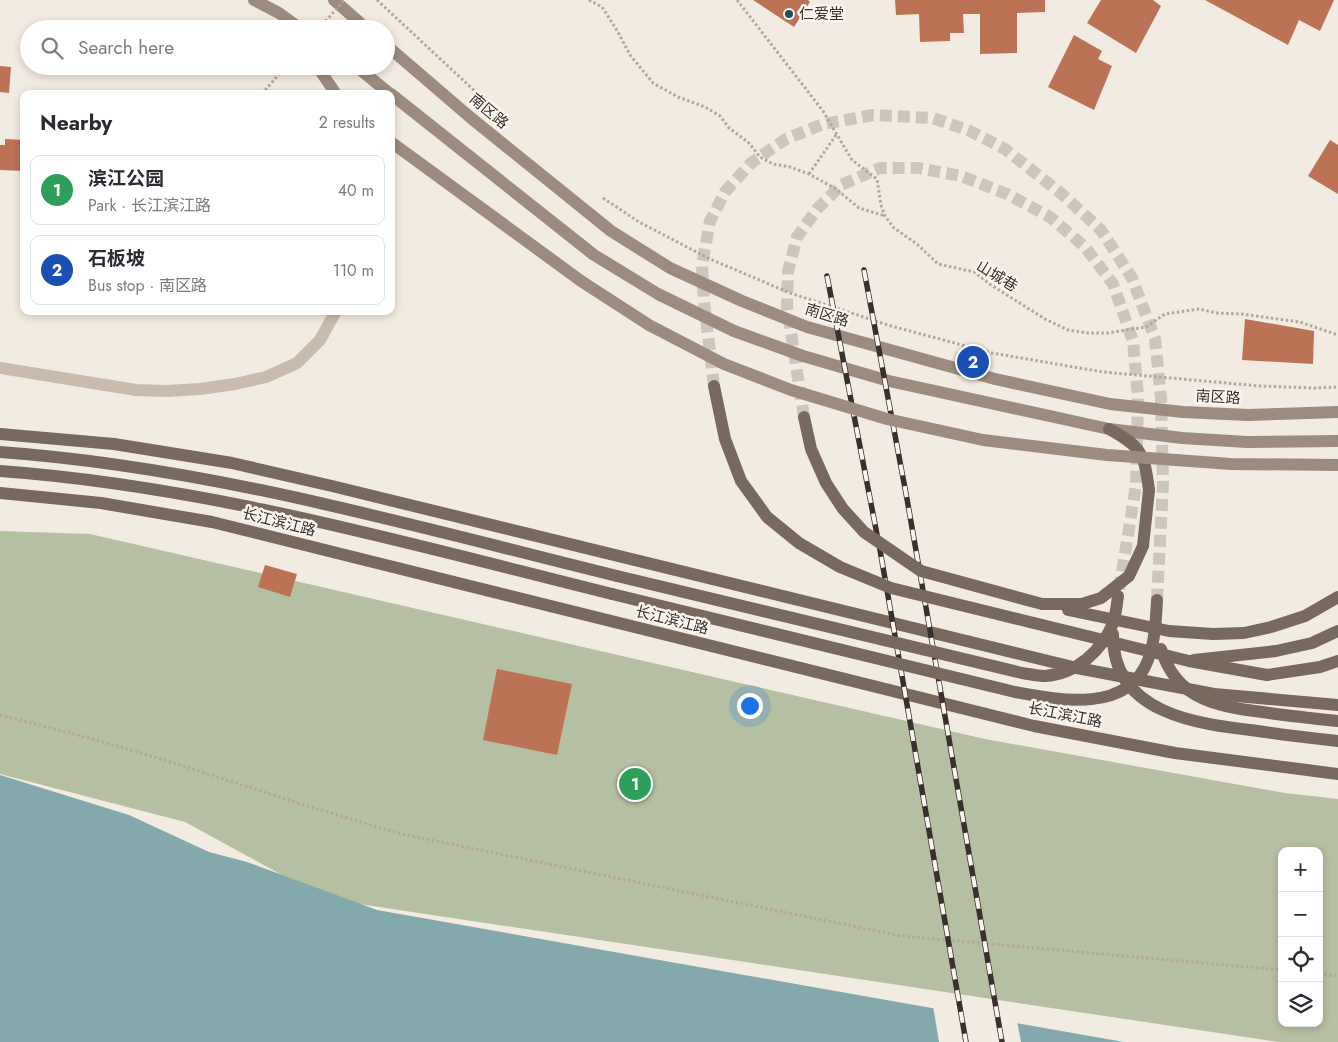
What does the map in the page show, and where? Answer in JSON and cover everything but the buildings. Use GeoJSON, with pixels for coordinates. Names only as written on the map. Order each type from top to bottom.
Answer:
{"type":"FeatureCollection","features":[{"type":"Feature","properties":{"kind":"main road"},"geometry":{"type":"LineString","coordinates":[[254,0],[289,20]]}},
{"type":"Feature","properties":{"kind":"main road"},"geometry":{"type":"LineString","coordinates":[[334,0],[357,20]]}},
{"type":"Feature","properties":{"kind":"main road"},"geometry":{"type":"LineString","coordinates":[[279,13],[284,20]]}},
{"type":"Feature","properties":{"kind":"main road","name":"南区路"},"geometry":{"type":"LineString","coordinates":[[395,53],[611,231],[670,268],[742,301],[806,327],[995,379],[1110,404],[1183,412],[1248,415],[1338,412]]}},
{"type":"Feature","properties":{"kind":"main road"},"geometry":{"type":"LineString","coordinates":[[322,75],[333,90]]}},
{"type":"Feature","properties":{"kind":"main road"},"geometry":{"type":"LineString","coordinates":[[367,75],[386,90]]}},
{"type":"Feature","properties":{"kind":"main road"},"geometry":{"type":"LineString","coordinates":[[395,97],[594,255],[658,294],[734,331],[803,356],[889,381],[1109,429],[1182,438],[1247,442],[1338,441]]}},
{"type":"Feature","properties":{"kind":"main road"},"geometry":{"type":"LineString","coordinates":[[395,145],[581,281],[649,325],[724,364],[791,390],[887,419],[983,440],[1107,455],[1231,464],[1338,465]]}},
{"type":"Feature","properties":{"kind":"main road"},"geometry":{"type":"LineString","coordinates":[[714,386],[725,439],[741,481],[767,517],[798,543],[840,567],[892,588],[1189,661],[1267,675],[1320,667],[1338,661]]}},
{"type":"Feature","properties":{"kind":"main road"},"geometry":{"type":"LineString","coordinates":[[804,417],[811,449],[826,483],[843,510],[864,532],[921,571],[1042,604],[1169,631],[1213,634],[1244,633],[1270,627],[1305,616],[1338,597]]}},
{"type":"Feature","properties":{"kind":"main road"},"geometry":{"type":"LineString","coordinates":[[1042,604],[1082,604],[1101,598],[1129,576],[1143,546],[1149,490],[1146,467],[1140,452],[1130,441],[1109,429]]}},
{"type":"Feature","properties":{"kind":"main road"},"geometry":{"type":"LineString","coordinates":[[0,434],[114,444],[232,463],[342,488],[1077,668],[1214,694],[1338,705]]}},
{"type":"Feature","properties":{"kind":"main road"},"geometry":{"type":"LineString","coordinates":[[0,452],[107,463],[224,482],[1022,673],[1045,676],[1065,672],[1080,665],[1103,642],[1114,622]]}},
{"type":"Feature","properties":{"kind":"main road"},"geometry":{"type":"LineString","coordinates":[[0,471],[104,482],[222,501],[324,523],[1044,697],[1090,700],[1110,696],[1130,686],[1140,675],[1147,662],[1152,646],[1158,600]]}},
{"type":"Feature","properties":{"kind":"main road","name":"长江滨江路"},"geometry":{"type":"LineString","coordinates":[[0,493],[101,503],[212,522],[1034,726],[1175,753],[1338,774]]}},
{"type":"Feature","properties":{"kind":"main road"},"geometry":{"type":"LineString","coordinates":[[1118,596],[1113,646],[1116,661],[1121,675],[1144,700],[1161,710],[1192,722],[1225,728],[1338,741]]}},
{"type":"Feature","properties":{"kind":"main road"},"geometry":{"type":"LineString","coordinates":[[1155,628],[1163,655],[1171,670],[1182,685],[1193,694],[1228,708],[1338,722]]}},
{"type":"Feature","properties":{"kind":"main road"},"geometry":{"type":"LineString","coordinates":[[1189,661],[1276,651],[1312,643],[1338,631]]}},
{"type":"Feature","properties":{"kind":"street"},"geometry":{"type":"LineString","coordinates":[[0,368],[136,390],[200,389],[235,384],[266,377],[297,363],[320,340],[334,315]]}},
{"type":"Feature","properties":{"kind":"path"},"geometry":{"type":"LineString","coordinates":[[327,20],[344,0]]}},
{"type":"Feature","properties":{"kind":"path"},"geometry":{"type":"LineString","coordinates":[[377,0],[508,122]]}},
{"type":"Feature","properties":{"kind":"path"},"geometry":{"type":"LineString","coordinates":[[589,0],[602,7],[630,55],[652,83],[678,97],[705,107],[720,116],[729,128],[748,142],[760,157],[773,164],[790,167],[809,174],[836,189],[859,208],[884,216]]}},
{"type":"Feature","properties":{"kind":"path"},"geometry":{"type":"LineString","coordinates":[[737,0],[824,111],[852,160],[877,180],[884,216]]}},
{"type":"Feature","properties":{"kind":"path"},"geometry":{"type":"LineString","coordinates":[[265,90],[278,75]]}},
{"type":"Feature","properties":{"kind":"path"},"geometry":{"type":"LineString","coordinates":[[809,174],[836,135]]}},
{"type":"Feature","properties":{"kind":"path"},"geometry":{"type":"LineString","coordinates":[[598,195],[639,222],[710,259],[790,293],[891,326],[992,353],[1103,372],[1260,386],[1338,387]]}},
{"type":"Feature","properties":{"kind":"path","name":"山城巷"},"geometry":{"type":"LineString","coordinates":[[884,216],[894,228],[917,244],[938,264],[974,272],[1045,319],[1068,330],[1106,333],[1146,327],[1165,314],[1199,309],[1217,313],[1241,314],[1300,322],[1338,335]]}},
{"type":"Feature","properties":{"kind":"path"},"geometry":{"type":"LineString","coordinates":[[0,715],[93,739],[171,762],[401,834],[901,936],[1278,970]]}},
{"type":"Feature","properties":{"kind":"path"},"geometry":{"type":"LineString","coordinates":[[1323,974],[1338,976]]}},
{"type":"Feature","properties":{"kind":"green space"},"geometry":{"type":"Polygon","coordinates":[[[0,531],[90,534],[985,739],[1285,793],[1338,799],[1338,1042],[1278,1042],[326,899],[185,822],[0,774],[0,531]]]}},
{"type":"Feature","properties":{"kind":"water"},"geometry":{"type":"Polygon","coordinates":[[[0,775],[129,815],[209,852],[247,862],[377,910],[1124,1042],[0,1042],[0,775]]]}},
{"type":"Feature","properties":{"kind":"pier"},"geometry":{"type":"Polygon","coordinates":[[[933,1006],[1017,1021],[1021,1042],[939,1042],[933,1006]]]}},
{"type":"Feature","properties":{"kind":"tunnel"},"geometry":{"type":"LineString","coordinates":[[714,386],[704,302],[702,265],[710,221],[725,192],[751,163],[786,139],[823,124],[873,115],[933,118],[970,131],[1005,149],[1063,195],[1101,230],[1132,278],[1155,339],[1161,398],[1163,484],[1157,600]]}},
{"type":"Feature","properties":{"kind":"tunnel"},"geometry":{"type":"LineString","coordinates":[[804,417],[787,307],[788,271],[797,237],[818,208],[841,185],[880,168],[918,168],[961,176],[1007,194],[1050,217],[1085,247],[1113,284],[1133,341],[1138,396],[1136,485],[1119,591]]}},
{"type":"Feature","properties":{"kind":"railway"},"geometry":{"type":"LineString","coordinates":[[864,270],[907,499],[1002,1042]]}},
{"type":"Feature","properties":{"kind":"railway"},"geometry":{"type":"LineString","coordinates":[[827,276],[880,550],[966,1042]]}},
{"type":"Feature","properties":{"kind":"place","name":"仁爱堂"},"geometry":{"type":"Point","coordinates":[789,14]}},
{"type":"Feature","properties":{"kind":"place","name":"石板坡"},"geometry":{"type":"Point","coordinates":[973,362]}},
{"type":"Feature","properties":{"kind":"place","name":"滨江公园"},"geometry":{"type":"Point","coordinates":[635,784]}}]}
